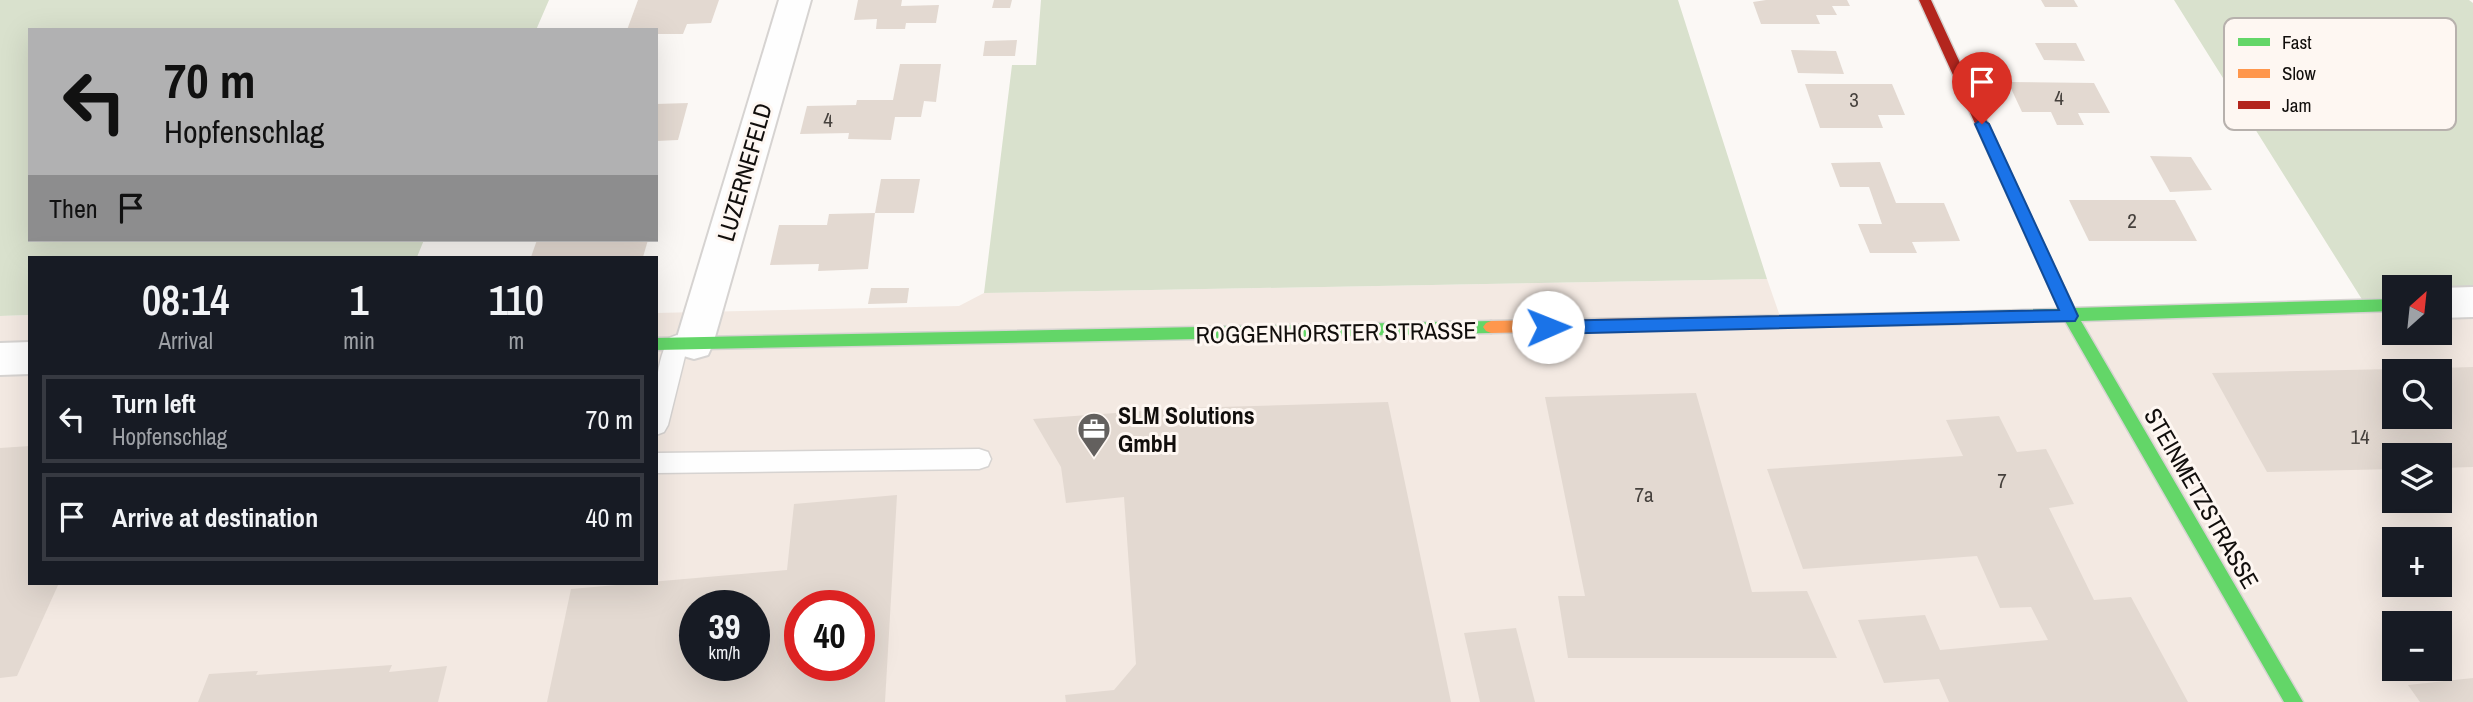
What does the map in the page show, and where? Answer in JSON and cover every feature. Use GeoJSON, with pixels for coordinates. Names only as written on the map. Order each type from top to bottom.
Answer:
{"type":"FeatureCollection","features":[{"type":"Feature","properties":{"kind":"street","name":"LUZERNEFELD"},"geometry":{"type":"LineString","coordinates":[[676,344],[795,0]]}},
{"type":"Feature","properties":{"kind":"street","name":"STEINMETZSTRASSE"},"geometry":{"type":"LineString","coordinates":[[1925,0],[2070,316],[2294,702]]}},
{"type":"Feature","properties":{"kind":"street"},"geometry":{"type":"LineString","coordinates":[[2452,303],[2473,302]]}},
{"type":"Feature","properties":{"kind":"street","name":"ROGGENHORSTER STRASSE"},"geometry":{"type":"LineString","coordinates":[[676,344],[2070,316],[2382,305]]}},
{"type":"Feature","properties":{"kind":"street"},"geometry":{"type":"LineString","coordinates":[[0,359],[28,358]]}},
{"type":"Feature","properties":{"kind":"lane"},"geometry":{"type":"LineString","coordinates":[[658,417],[676,344]]}},
{"type":"Feature","properties":{"kind":"lane"},"geometry":{"type":"LineString","coordinates":[[658,463],[979,459]]}},
{"type":"Feature","properties":{"kind":"shaded area"},"geometry":{"type":"Polygon","coordinates":[[[1767,279],[1782,322],[2382,300],[2382,345],[2452,345],[2452,297],[2473,296],[2473,702],[0,702],[0,316],[28,315],[28,585],[658,585],[658,313],[959,306],[984,293],[1767,279]]]}},
{"type":"Feature","properties":{"kind":"green space"},"geometry":{"type":"Polygon","coordinates":[[[0,0],[549,0],[537,28],[28,28],[28,242],[423,242],[417,256],[28,256],[28,315],[0,316],[0,0]]]}},
{"type":"Feature","properties":{"kind":"green space"},"geometry":{"type":"Polygon","coordinates":[[[1041,0],[1678,0],[1767,279],[984,293],[1012,65],[1036,65],[1041,0]]]}},
{"type":"Feature","properties":{"kind":"green space"},"geometry":{"type":"Polygon","coordinates":[[[2174,0],[2469,0],[2473,3],[2473,296],[2452,297],[2452,275],[2382,275],[2382,300],[2363,301],[2256,130],[2456,130],[2456,18],[2224,18],[2224,80],[2174,0]]]}},
{"type":"Feature","properties":{"kind":"building"},"geometry":{"type":"Polygon","coordinates":[[[638,0],[719,0],[711,23],[687,24],[683,34],[658,34],[658,28],[628,28],[638,0]]]}},
{"type":"Feature","properties":{"kind":"building"},"geometry":{"type":"Polygon","coordinates":[[[858,0],[902,0],[901,6],[939,5],[936,23],[906,23],[905,29],[876,29],[877,19],[854,20],[858,0]]]}},
{"type":"Feature","properties":{"kind":"building"},"geometry":{"type":"Polygon","coordinates":[[[994,0],[1012,0],[1010,8],[992,8],[994,0]]]}},
{"type":"Feature","properties":{"kind":"building"},"geometry":{"type":"Polygon","coordinates":[[[1847,0],[1850,6],[1832,6],[1837,15],[1816,15],[1820,24],[1761,24],[1753,2],[1847,0]]]}},
{"type":"Feature","properties":{"kind":"building"},"geometry":{"type":"Polygon","coordinates":[[[2041,0],[2074,0],[2078,7],[2045,7],[2041,0]]]}},
{"type":"Feature","properties":{"kind":"building"},"geometry":{"type":"Polygon","coordinates":[[[1017,40],[1015,56],[983,56],[985,41],[1017,40]]]}},
{"type":"Feature","properties":{"kind":"building"},"geometry":{"type":"Polygon","coordinates":[[[2035,43],[2076,43],[2085,61],[2044,60],[2035,43]]]}},
{"type":"Feature","properties":{"kind":"building"},"geometry":{"type":"Polygon","coordinates":[[[1791,50],[1836,51],[1844,74],[1798,73],[1791,50]]]}},
{"type":"Feature","properties":{"kind":"building"},"geometry":{"type":"Polygon","coordinates":[[[900,64],[941,64],[936,102],[924,101],[921,117],[895,117],[891,140],[848,139],[849,133],[800,134],[807,106],[856,105],[857,100],[893,100],[900,64]]]}},
{"type":"Feature","properties":{"kind":"building"},"geometry":{"type":"Polygon","coordinates":[[[2008,82],[2094,83],[2110,113],[2078,113],[2084,125],[2057,125],[2051,112],[2022,112],[2008,82]]]}},
{"type":"Feature","properties":{"kind":"building"},"geometry":{"type":"Polygon","coordinates":[[[1805,84],[1892,84],[1905,115],[1878,115],[1883,128],[1820,128],[1805,84]]]}},
{"type":"Feature","properties":{"kind":"building"},"geometry":{"type":"Polygon","coordinates":[[[688,103],[678,140],[658,141],[658,104],[688,103]]]}},
{"type":"Feature","properties":{"kind":"building"},"geometry":{"type":"Polygon","coordinates":[[[2150,156],[2191,157],[2212,190],[2170,192],[2150,156]]]}},
{"type":"Feature","properties":{"kind":"building"},"geometry":{"type":"Polygon","coordinates":[[[1880,162],[1896,203],[1944,203],[1960,241],[1912,242],[1917,253],[1870,253],[1858,224],[1882,224],[1869,187],[1840,187],[1831,163],[1880,162]]]}},
{"type":"Feature","properties":{"kind":"building"},"geometry":{"type":"Polygon","coordinates":[[[881,179],[920,179],[914,213],[875,213],[881,179]]]}},
{"type":"Feature","properties":{"kind":"building"},"geometry":{"type":"Polygon","coordinates":[[[2069,200],[2175,200],[2197,241],[2089,241],[2069,200]]]}},
{"type":"Feature","properties":{"kind":"building"},"geometry":{"type":"Polygon","coordinates":[[[875,213],[868,269],[818,271],[819,264],[770,265],[779,225],[827,225],[829,214],[875,213]]]}},
{"type":"Feature","properties":{"kind":"building"},"geometry":{"type":"Polygon","coordinates":[[[536,242],[647,242],[643,256],[531,256],[536,242]]]}},
{"type":"Feature","properties":{"kind":"building"},"geometry":{"type":"Polygon","coordinates":[[[871,288],[909,288],[907,303],[868,304],[871,288]]]}},
{"type":"Feature","properties":{"kind":"building"},"geometry":{"type":"Polygon","coordinates":[[[2473,367],[2473,467],[2452,468],[2452,443],[2382,443],[2382,469],[2267,472],[2212,373],[2382,369],[2382,429],[2452,429],[2452,368],[2473,367]]]}},
{"type":"Feature","properties":{"kind":"building"},"geometry":{"type":"Polygon","coordinates":[[[1696,393],[1752,592],[1807,591],[1837,658],[1568,658],[1558,596],[1585,596],[1545,397],[1696,393]]]}},
{"type":"Feature","properties":{"kind":"building"},"geometry":{"type":"Polygon","coordinates":[[[1388,402],[1451,702],[1066,702],[1065,695],[1114,690],[1136,664],[1124,497],[1066,503],[1061,467],[1033,419],[1184,408],[1388,402]]]}},
{"type":"Feature","properties":{"kind":"building"},"geometry":{"type":"Polygon","coordinates":[[[1999,416],[2017,452],[2046,449],[2074,504],[2049,508],[2094,600],[2131,597],[2188,702],[1949,702],[1939,679],[1884,683],[1858,620],[1925,615],[1940,650],[2048,640],[2031,607],[2000,608],[1977,556],[1803,569],[1767,469],[1963,456],[1946,420],[1999,416]]]}},
{"type":"Feature","properties":{"kind":"building"},"geometry":{"type":"Polygon","coordinates":[[[28,446],[28,585],[58,585],[17,676],[0,678],[0,448],[28,446]]]}},
{"type":"Feature","properties":{"kind":"building"},"geometry":{"type":"Polygon","coordinates":[[[897,495],[885,702],[547,702],[571,589],[658,585],[658,581],[787,570],[794,504],[897,495]]]}},
{"type":"Feature","properties":{"kind":"building"},"geometry":{"type":"Polygon","coordinates":[[[1516,628],[1535,702],[1480,702],[1464,633],[1516,628]]]}},
{"type":"Feature","properties":{"kind":"building"},"geometry":{"type":"Polygon","coordinates":[[[392,665],[389,672],[447,666],[438,702],[198,702],[209,674],[258,671],[256,675],[392,665]]]}},
{"type":"Feature","properties":{"kind":"building"},"geometry":{"type":"Polygon","coordinates":[[[2473,678],[2473,702],[2420,702],[2408,685],[2452,681],[2473,678]]]}},
{"type":"Feature","properties":{"kind":"traffic: fast"},"geometry":{"type":"LineString","coordinates":[[2037,245],[2070,316],[2294,702]]}},
{"type":"Feature","properties":{"kind":"traffic: fast"},"geometry":{"type":"LineString","coordinates":[[1961,318],[2382,305]]}},
{"type":"Feature","properties":{"kind":"traffic: fast"},"geometry":{"type":"LineString","coordinates":[[658,344],[1491,327]]}},
{"type":"Feature","properties":{"kind":"traffic: slow"},"geometry":{"type":"LineString","coordinates":[[1491,327],[1961,318]]}},
{"type":"Feature","properties":{"kind":"traffic: jam"},"geometry":{"type":"LineString","coordinates":[[1925,0],[2037,245]]}},
{"type":"Feature","properties":{"kind":"place","name":"SLM Solutions GmbH"},"geometry":{"type":"Point","coordinates":[1094,459]}},
{"type":"Feature","properties":{"kind":"route"},"geometry":{"type":"LineString","coordinates":[[1548,327],[2070,316],[1982,124]]}}]}
